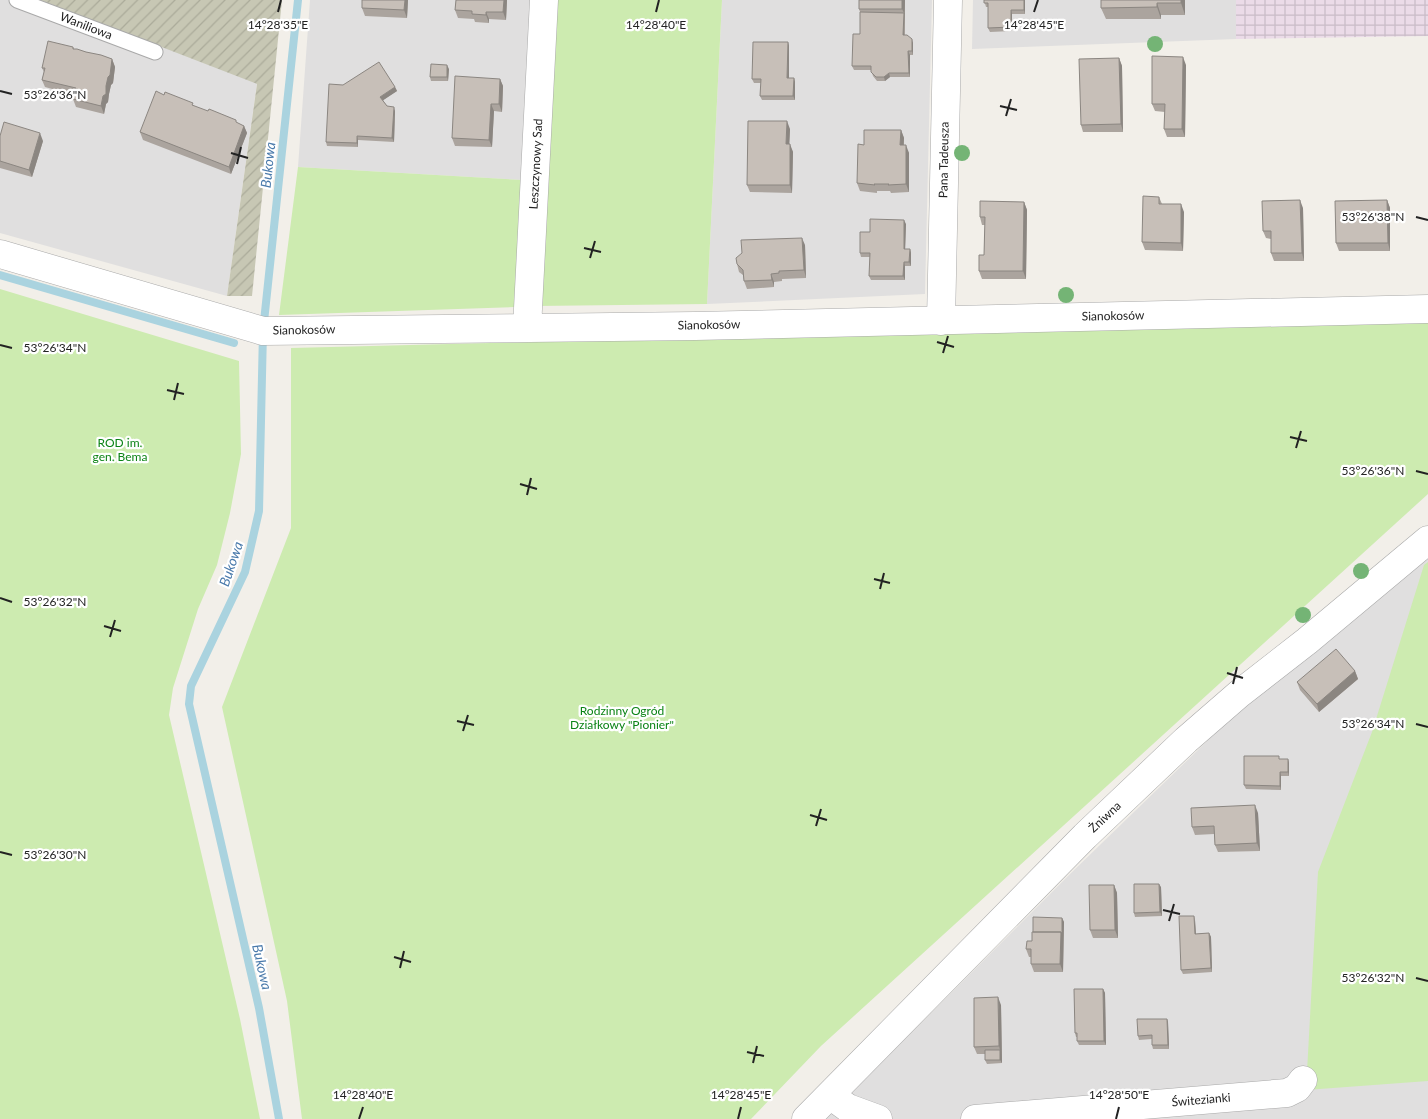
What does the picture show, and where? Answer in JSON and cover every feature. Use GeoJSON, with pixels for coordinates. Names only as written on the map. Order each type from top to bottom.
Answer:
{"type":"FeatureCollection","features":[{"type":"Feature","properties":{"kind":"street","name":"Leszczynowy Sad"},"geometry":{"type":"LineString","coordinates":[[527,328],[544,0]]}},
{"type":"Feature","properties":{"kind":"street","name":"Pana Tadeusza"},"geometry":{"type":"LineString","coordinates":[[941,321],[948,0]]}},
{"type":"Feature","properties":{"kind":"street","name":"Sianokosów"},"geometry":{"type":"LineString","coordinates":[[0,254],[263,331],[941,321],[1428,309]]}},
{"type":"Feature","properties":{"kind":"street","name":"Żniwna"},"geometry":{"type":"LineString","coordinates":[[806,1119],[1085,836],[1186,740],[1239,694],[1307,641],[1428,540]]}},
{"type":"Feature","properties":{"kind":"street","name":"Świtezianki"},"geometry":{"type":"LineString","coordinates":[[975,1119],[1287,1093],[1297,1088],[1303,1080]]}},
{"type":"Feature","properties":{"kind":"street"},"geometry":{"type":"LineString","coordinates":[[830,1096],[848,1108],[878,1119]]}},
{"type":"Feature","properties":{"kind":"lane","name":"Waniliowa"},"geometry":{"type":"LineString","coordinates":[[17,0],[155,52]]}},
{"type":"Feature","properties":{"kind":"shaded area"},"geometry":{"type":"Polygon","coordinates":[[[0,0],[40,0],[257,83],[227,296],[0,233],[0,0]]]}},
{"type":"Feature","properties":{"kind":"shaded area"},"geometry":{"type":"Polygon","coordinates":[[[40,0],[282,0],[252,296],[227,296],[257,84],[40,0]]]}},
{"type":"Feature","properties":{"kind":"shaded area"},"geometry":{"type":"Polygon","coordinates":[[[310,0],[532,0],[522,180],[298,167],[310,0]]]}},
{"type":"Feature","properties":{"kind":"shaded area"},"geometry":{"type":"Polygon","coordinates":[[[722,0],[932,0],[925,294],[707,304],[722,0]]]}},
{"type":"Feature","properties":{"kind":"shaded area"},"geometry":{"type":"Polygon","coordinates":[[[973,0],[1236,0],[1236,39],[972,49],[973,0]]]}},
{"type":"Feature","properties":{"kind":"shaded area"},"geometry":{"type":"Polygon","coordinates":[[[1236,0],[1428,0],[1428,36],[1236,39],[1236,0]]]}},
{"type":"Feature","properties":{"kind":"shaded area"},"geometry":{"type":"Polygon","coordinates":[[[1428,556],[1428,1119],[825,1119],[1069,875],[1236,713],[1428,556]]]}},
{"type":"Feature","properties":{"kind":"green space"},"geometry":{"type":"Polygon","coordinates":[[[555,0],[722,0],[707,304],[536,306],[555,0]]]}},
{"type":"Feature","properties":{"kind":"green space"},"geometry":{"type":"Polygon","coordinates":[[[298,167],[522,180],[515,307],[279,315],[298,167]]]}},
{"type":"Feature","properties":{"kind":"green space","name":"ROD im. gen. Bema"},"geometry":{"type":"Polygon","coordinates":[[[0,289],[239,361],[241,454],[230,513],[217,565],[198,609],[173,688],[169,715],[240,1019],[260,1119],[0,1119],[0,289]]]}},
{"type":"Feature","properties":{"kind":"green space","name":"Rodzinny Ogród Działkowy \"Pionier\""},"geometry":{"type":"Polygon","coordinates":[[[1428,320],[1428,494],[821,1046],[751,1119],[302,1119],[287,1001],[222,707],[291,528],[291,348],[1428,320]]]}},
{"type":"Feature","properties":{"kind":"green space"},"geometry":{"type":"Polygon","coordinates":[[[1428,562],[1428,1081],[1306,1090],[1318,872],[1372,732],[1424,565],[1428,562]]]}},
{"type":"Feature","properties":{"kind":"building"},"geometry":{"type":"Polygon","coordinates":[[[362,0],[405,0],[404,10],[362,8],[362,0]]]}},
{"type":"Feature","properties":{"kind":"building"},"geometry":{"type":"Polygon","coordinates":[[[456,0],[504,0],[503,12],[486,12],[486,15],[472,14],[472,11],[455,10],[456,0]]]}},
{"type":"Feature","properties":{"kind":"building"},"geometry":{"type":"Polygon","coordinates":[[[859,0],[902,0],[902,9],[859,9],[859,0]]]}},
{"type":"Feature","properties":{"kind":"building"},"geometry":{"type":"Polygon","coordinates":[[[984,0],[1024,0],[1024,10],[1011,10],[1011,27],[988,28],[988,3],[984,3],[984,0]]]}},
{"type":"Feature","properties":{"kind":"building"},"geometry":{"type":"Polygon","coordinates":[[[1101,0],[1181,0],[1181,3],[1157,3],[1157,7],[1101,8],[1101,0]]]}},
{"type":"Feature","properties":{"kind":"building"},"geometry":{"type":"Polygon","coordinates":[[[860,12],[904,13],[903,35],[907,35],[912,39],[912,51],[908,51],[909,73],[889,73],[884,77],[876,77],[871,72],[871,66],[852,66],[853,34],[860,34],[860,12]]]}},
{"type":"Feature","properties":{"kind":"building"},"geometry":{"type":"Polygon","coordinates":[[[48,41],[112,59],[106,94],[103,96],[101,106],[73,99],[76,88],[42,80],[45,68],[42,68],[48,41]]]}},
{"type":"Feature","properties":{"kind":"building"},"geometry":{"type":"Polygon","coordinates":[[[753,42],[788,42],[787,78],[794,78],[793,96],[760,96],[761,79],[752,79],[753,42]]]}},
{"type":"Feature","properties":{"kind":"building"},"geometry":{"type":"Polygon","coordinates":[[[1152,56],[1183,57],[1182,129],[1164,129],[1165,104],[1152,104],[1152,56]]]}},
{"type":"Feature","properties":{"kind":"building"},"geometry":{"type":"Polygon","coordinates":[[[1119,58],[1121,124],[1081,125],[1079,59],[1119,58]]]}},
{"type":"Feature","properties":{"kind":"building"},"geometry":{"type":"Polygon","coordinates":[[[379,62],[395,87],[380,97],[387,106],[394,107],[392,138],[357,136],[357,143],[326,142],[329,84],[343,85],[379,62]]]}},
{"type":"Feature","properties":{"kind":"building"},"geometry":{"type":"Polygon","coordinates":[[[431,64],[447,65],[447,77],[430,77],[431,64]]]}},
{"type":"Feature","properties":{"kind":"building"},"geometry":{"type":"Polygon","coordinates":[[[455,76],[500,79],[499,104],[491,104],[489,140],[452,138],[455,76]]]}},
{"type":"Feature","properties":{"kind":"building"},"geometry":{"type":"Polygon","coordinates":[[[156,91],[164,95],[165,92],[208,111],[209,109],[236,120],[236,122],[244,126],[229,167],[140,132],[156,91]]]}},
{"type":"Feature","properties":{"kind":"building"},"geometry":{"type":"Polygon","coordinates":[[[748,121],[787,121],[786,144],[790,144],[790,185],[747,185],[748,121]]]}},
{"type":"Feature","properties":{"kind":"building"},"geometry":{"type":"Polygon","coordinates":[[[4,122],[40,133],[29,170],[0,161],[0,136],[4,122]]]}},
{"type":"Feature","properties":{"kind":"building"},"geometry":{"type":"Polygon","coordinates":[[[864,130],[901,130],[900,145],[906,145],[906,184],[875,185],[857,183],[858,144],[864,145],[864,130]]]}},
{"type":"Feature","properties":{"kind":"building"},"geometry":{"type":"Polygon","coordinates":[[[1143,196],[1159,197],[1159,204],[1181,204],[1181,243],[1142,242],[1143,196]]]}},
{"type":"Feature","properties":{"kind":"building"},"geometry":{"type":"Polygon","coordinates":[[[1300,200],[1302,253],[1271,253],[1271,231],[1263,231],[1262,201],[1300,200]]]}},
{"type":"Feature","properties":{"kind":"building"},"geometry":{"type":"Polygon","coordinates":[[[1387,200],[1388,243],[1336,243],[1335,201],[1387,200]]]}},
{"type":"Feature","properties":{"kind":"building"},"geometry":{"type":"Polygon","coordinates":[[[980,201],[1024,202],[1023,271],[979,271],[979,255],[984,255],[985,217],[980,217],[980,201]]]}},
{"type":"Feature","properties":{"kind":"building"},"geometry":{"type":"Polygon","coordinates":[[[870,219],[904,220],[904,249],[910,249],[909,262],[904,262],[903,276],[869,276],[870,253],[860,253],[860,232],[870,232],[870,219]]]}},
{"type":"Feature","properties":{"kind":"building"},"geometry":{"type":"Polygon","coordinates":[[[802,238],[804,270],[779,271],[779,273],[771,274],[772,280],[744,281],[743,270],[737,264],[736,258],[742,253],[741,240],[802,238]]]}},
{"type":"Feature","properties":{"kind":"building"},"geometry":{"type":"Polygon","coordinates":[[[1336,649],[1355,671],[1317,704],[1297,682],[1336,649]]]}},
{"type":"Feature","properties":{"kind":"building"},"geometry":{"type":"Polygon","coordinates":[[[1244,756],[1279,756],[1279,759],[1288,759],[1288,772],[1280,772],[1280,786],[1244,785],[1244,756]]]}},
{"type":"Feature","properties":{"kind":"building"},"geometry":{"type":"Polygon","coordinates":[[[1255,805],[1257,843],[1215,845],[1214,826],[1192,827],[1191,808],[1255,805]]]}},
{"type":"Feature","properties":{"kind":"building"},"geometry":{"type":"Polygon","coordinates":[[[1134,884],[1159,884],[1160,912],[1134,913],[1134,884]]]}},
{"type":"Feature","properties":{"kind":"building"},"geometry":{"type":"Polygon","coordinates":[[[1089,885],[1114,885],[1115,930],[1090,930],[1089,885]]]}},
{"type":"Feature","properties":{"kind":"building"},"geometry":{"type":"Polygon","coordinates":[[[1179,916],[1194,916],[1195,934],[1209,933],[1211,968],[1181,970],[1179,916]]]}},
{"type":"Feature","properties":{"kind":"building"},"geometry":{"type":"Polygon","coordinates":[[[1033,917],[1062,918],[1062,936],[1061,932],[1033,932],[1033,917]]]}},
{"type":"Feature","properties":{"kind":"building"},"geometry":{"type":"Polygon","coordinates":[[[1032,932],[1061,932],[1060,964],[1031,964],[1031,949],[1026,949],[1027,941],[1032,941],[1032,932]]]}},
{"type":"Feature","properties":{"kind":"building"},"geometry":{"type":"Polygon","coordinates":[[[1074,989],[1103,989],[1104,1041],[1077,1041],[1077,1033],[1075,1033],[1074,989]]]}},
{"type":"Feature","properties":{"kind":"building"},"geometry":{"type":"Polygon","coordinates":[[[998,997],[999,1046],[974,1047],[974,998],[998,997]]]}},
{"type":"Feature","properties":{"kind":"building"},"geometry":{"type":"Polygon","coordinates":[[[1137,1019],[1167,1019],[1168,1045],[1152,1045],[1152,1035],[1138,1036],[1137,1019]]]}},
{"type":"Feature","properties":{"kind":"building"},"geometry":{"type":"Polygon","coordinates":[[[985,1050],[1000,1050],[1000,1060],[985,1060],[985,1050]]]}},
{"type":"Feature","properties":{"kind":"waterway","name":"Bukowa"},"geometry":{"type":"LineString","coordinates":[[279,1119],[259,1008],[189,704],[191,686],[245,572],[259,511],[263,331],[298,0]]}},
{"type":"Feature","properties":{"kind":"waterway"},"geometry":{"type":"LineString","coordinates":[[0,275],[234,343]]}}]}
